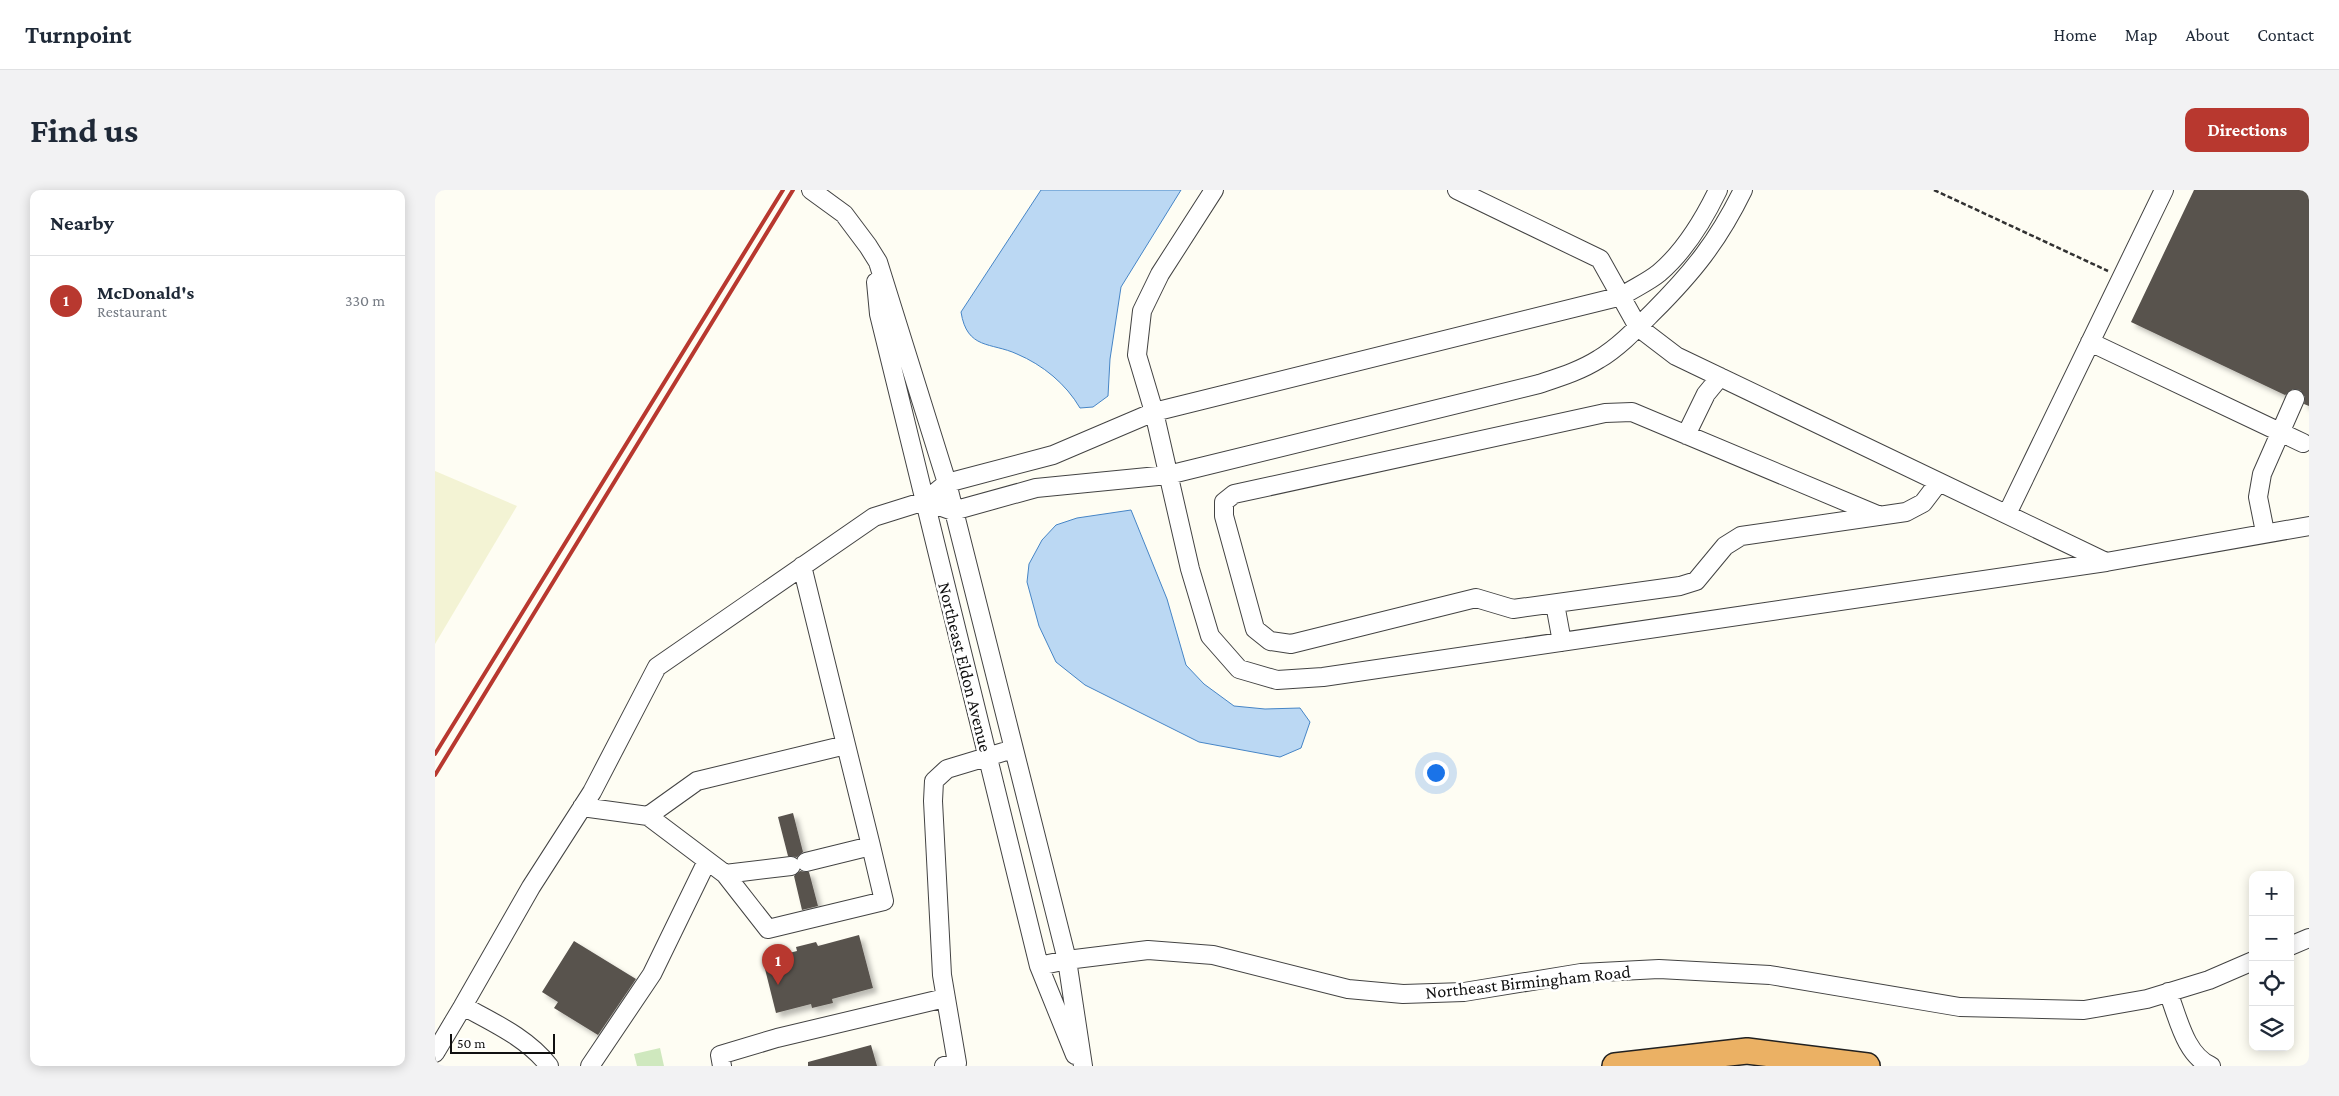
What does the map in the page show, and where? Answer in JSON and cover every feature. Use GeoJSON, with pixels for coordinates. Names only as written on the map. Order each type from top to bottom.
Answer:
{"type":"FeatureCollection","features":[{"type":"Feature","properties":{"kind":"highway"},"geometry":{"type":"LineString","coordinates":[[1615,1066],[1747,1052],[1867,1066]]}},
{"type":"Feature","properties":{"kind":"street","name":"Northeast Eldon Avenue"},"geometry":{"type":"LineString","coordinates":[[811,190],[844,214],[878,262],[947,483],[1067,960],[1081,1066]]}},
{"type":"Feature","properties":{"kind":"street"},"geometry":{"type":"LineString","coordinates":[[1214,190],[1160,274],[1142,311],[1137,355],[1154,412],[1190,569],[1210,636],[1239,669],[1277,680],[1323,677],[2106,562],[2265,532],[2309,526]]}},
{"type":"Feature","properties":{"kind":"street"},"geometry":{"type":"LineString","coordinates":[[1457,190],[1600,259],[1638,327],[1676,356],[2106,562]]}},
{"type":"Feature","properties":{"kind":"street"},"geometry":{"type":"LineString","coordinates":[[435,1053],[531,887],[582,807],[657,667],[874,517],[925,501],[947,483],[1053,455],[1154,412],[1622,296],[1658,274],[1680,251],[1699,227],[1718,190]]}},
{"type":"Feature","properties":{"kind":"street"},"geometry":{"type":"LineString","coordinates":[[925,501],[953,511],[1036,488],[1168,475],[1562,376],[1600,359],[1638,327],[1697,266],[1720,235],[1743,190]]}},
{"type":"Feature","properties":{"kind":"street"},"geometry":{"type":"LineString","coordinates":[[2007,514],[2164,190]]}},
{"type":"Feature","properties":{"kind":"street","name":"Northeast Eldon Avenue"},"geometry":{"type":"LineString","coordinates":[[878,262],[875,279],[879,314],[1039,966],[1081,1066]]}},
{"type":"Feature","properties":{"kind":"street"},"geometry":{"type":"LineString","coordinates":[[2090,342],[2303,443]]}},
{"type":"Feature","properties":{"kind":"street"},"geometry":{"type":"LineString","coordinates":[[1686,435],[1706,394],[1720,377]]}},
{"type":"Feature","properties":{"kind":"street"},"geometry":{"type":"LineString","coordinates":[[2265,532],[2258,497],[2262,474],[2295,399]]}},
{"type":"Feature","properties":{"kind":"street"},"geometry":{"type":"LineString","coordinates":[[1880,516],[1632,412],[1605,413],[1234,494],[1224,502],[1224,516],[1255,629],[1270,641],[1291,644],[1476,598],[1513,609],[1680,586],[1696,581],[1725,546],[1741,536],[1880,516],[1906,512],[1923,503],[1939,482]]}},
{"type":"Feature","properties":{"kind":"street"},"geometry":{"type":"LineString","coordinates":[[582,807],[648,816],[725,874],[767,929],[884,901],[802,566]]}},
{"type":"Feature","properties":{"kind":"street"},"geometry":{"type":"LineString","coordinates":[[1555,604],[1562,642]]}},
{"type":"Feature","properties":{"kind":"street"},"geometry":{"type":"LineString","coordinates":[[648,816],[697,781],[845,745]]}},
{"type":"Feature","properties":{"kind":"street"},"geometry":{"type":"LineString","coordinates":[[944,1066],[957,1063],[941,975],[933,802],[934,781],[947,770],[1013,749]]}},
{"type":"Feature","properties":{"kind":"street"},"geometry":{"type":"LineString","coordinates":[[725,874],[799,864],[871,846]]}},
{"type":"Feature","properties":{"kind":"street"},"geometry":{"type":"LineString","coordinates":[[590,1066],[652,974],[707,861]]}},
{"type":"Feature","properties":{"kind":"street"},"geometry":{"type":"LineString","coordinates":[[2294,944],[2309,938]]}},
{"type":"Feature","properties":{"kind":"street","name":"Northeast Birmingham Road"},"geometry":{"type":"LineString","coordinates":[[1039,966],[1067,960],[1148,950],[1213,955],[1348,989],[1403,994],[1463,992],[1581,973],[1659,969],[1770,975],[1960,1007],[2021,1010],[2084,1010],[2147,999],[2209,980],[2249,963]]}},
{"type":"Feature","properties":{"kind":"street"},"geometry":{"type":"LineString","coordinates":[[2169,992],[2189,1046],[2201,1062],[2211,1066]]}},
{"type":"Feature","properties":{"kind":"street"},"geometry":{"type":"LineString","coordinates":[[722,1066],[720,1055],[777,1038],[945,998]]}},
{"type":"Feature","properties":{"kind":"street"},"geometry":{"type":"LineString","coordinates":[[463,1006],[507,1030],[542,1056],[549,1066]]}},
{"type":"Feature","properties":{"kind":"path"},"geometry":{"type":"LineString","coordinates":[[1935,190],[2108,271]]}},
{"type":"Feature","properties":{"kind":"green space"},"geometry":{"type":"Polygon","coordinates":[[[435,471],[517,506],[435,644],[435,471]]]}},
{"type":"Feature","properties":{"kind":"green space"},"geometry":{"type":"Polygon","coordinates":[[[660,1048],[664,1066],[637,1066],[634,1054],[660,1048]]]}},
{"type":"Feature","properties":{"kind":"water"},"geometry":{"type":"Polygon","coordinates":[[[1041,190],[1181,190],[1121,287],[1110,359],[1108,396],[1093,407],[1080,408],[1061,383],[1027,358],[981,343],[975,339],[964,324],[961,312],[1041,190]]]}},
{"type":"Feature","properties":{"kind":"water"},"geometry":{"type":"Polygon","coordinates":[[[1131,510],[1167,599],[1186,665],[1204,684],[1234,706],[1265,709],[1300,708],[1310,722],[1301,748],[1280,757],[1199,742],[1085,685],[1056,662],[1039,626],[1027,582],[1029,564],[1042,540],[1056,525],[1077,518],[1131,510]]]}},
{"type":"Feature","properties":{"kind":"building"},"geometry":{"type":"Polygon","coordinates":[[[2194,190],[2309,190],[2309,406],[2304,404],[2305,397],[2300,390],[2293,389],[2285,395],[2131,322],[2194,190]]]}},
{"type":"Feature","properties":{"kind":"building"},"geometry":{"type":"Polygon","coordinates":[[[793,813],[803,852],[797,857],[788,856],[778,817],[793,813]]]}},
{"type":"Feature","properties":{"kind":"building"},"geometry":{"type":"Polygon","coordinates":[[[800,871],[809,872],[818,906],[802,910],[794,876],[800,871]]]}},
{"type":"Feature","properties":{"kind":"building"},"geometry":{"type":"Polygon","coordinates":[[[859,935],[873,988],[832,999],[833,1003],[812,1008],[811,1004],[776,1013],[765,969],[792,962],[789,953],[797,951],[796,947],[816,942],[818,946],[859,935]]]}},
{"type":"Feature","properties":{"kind":"building"},"geometry":{"type":"Polygon","coordinates":[[[574,941],[636,979],[598,1035],[554,1008],[558,1002],[542,992],[574,941]]]}},
{"type":"Feature","properties":{"kind":"building"},"geometry":{"type":"Polygon","coordinates":[[[871,1045],[877,1066],[808,1066],[808,1062],[871,1045]]]}},
{"type":"Feature","properties":{"kind":"railway"},"geometry":{"type":"LineString","coordinates":[[435,754],[783,190]]}},
{"type":"Feature","properties":{"kind":"railway"},"geometry":{"type":"LineString","coordinates":[[435,775],[793,190]]}},
{"type":"Feature","properties":{"kind":"place","name":"McDonald's"},"geometry":{"type":"Point","coordinates":[778,985]}}]}
